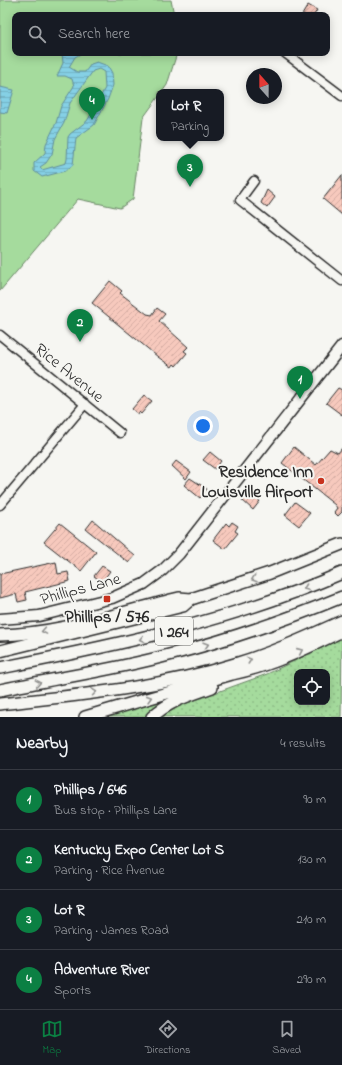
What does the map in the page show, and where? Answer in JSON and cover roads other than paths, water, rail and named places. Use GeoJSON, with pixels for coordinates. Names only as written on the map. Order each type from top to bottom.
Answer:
{"type":"FeatureCollection","features":[{"type":"Feature","properties":{"kind":"highway"},"geometry":{"type":"LineString","coordinates":[[0,650],[183,606],[191,599],[270,573],[342,544]]}},
{"type":"Feature","properties":{"kind":"highway","name":"I 264"},"geometry":{"type":"LineString","coordinates":[[0,668],[98,649],[170,632],[242,610],[342,573]]}},
{"type":"Feature","properties":{"kind":"highway","name":"I 264"},"geometry":{"type":"LineString","coordinates":[[0,690],[170,655],[255,630],[342,597]]}},
{"type":"Feature","properties":{"kind":"highway"},"geometry":{"type":"LineString","coordinates":[[0,635],[29,633],[57,628],[180,598],[191,599]]}},
{"type":"Feature","properties":{"kind":"highway"},"geometry":{"type":"LineString","coordinates":[[0,704],[142,686],[193,676],[261,656],[306,638],[342,621]]}},
{"type":"Feature","properties":{"kind":"highway"},"geometry":{"type":"LineString","coordinates":[[85,717],[250,670],[289,656],[342,631]]}},
{"type":"Feature","properties":{"kind":"highway"},"geometry":{"type":"LineString","coordinates":[[152,717],[162,708],[174,701],[234,679],[250,670]]}},
{"type":"Feature","properties":{"kind":"main road","name":"Phillips Lane"},"geometry":{"type":"LineString","coordinates":[[0,619],[39,616],[112,598],[134,590],[153,578],[179,554],[342,346]]}},
{"type":"Feature","properties":{"kind":"street"},"geometry":{"type":"LineString","coordinates":[[289,56],[342,96]]}},
{"type":"Feature","properties":{"kind":"street"},"geometry":{"type":"LineString","coordinates":[[254,181],[240,200],[342,281]]}},
{"type":"Feature","properties":{"kind":"street","name":"Rice Avenue"},"geometry":{"type":"LineString","coordinates":[[0,335],[120,433]]}},
{"type":"Feature","properties":{"kind":"street"},"geometry":{"type":"LineString","coordinates":[[0,505],[85,404]]}},
{"type":"Feature","properties":{"kind":"water"},"geometry":{"type":"Polygon","coordinates":[[[62,56],[77,56],[69,67],[77,72],[85,72],[91,64],[97,62],[108,66],[112,73],[113,85],[108,99],[94,125],[76,138],[73,165],[65,171],[42,177],[34,171],[34,163],[45,153],[46,144],[56,123],[61,106],[74,86],[72,79],[65,76],[57,76],[63,63],[62,56]],[[99,69],[93,71],[70,103],[64,123],[55,139],[52,154],[46,163],[40,167],[42,170],[66,163],[68,137],[87,121],[105,88],[104,72],[99,69]]]}},
{"type":"Feature","properties":{"kind":"water"},"geometry":{"type":"Polygon","coordinates":[[[0,87],[14,90],[7,113],[0,112],[0,87]]]}},
{"type":"Feature","properties":{"kind":"place","name":"Adventure River"},"geometry":{"type":"Point","coordinates":[92,120]}},
{"type":"Feature","properties":{"kind":"place","name":"Lot R"},"geometry":{"type":"Point","coordinates":[190,187]}},
{"type":"Feature","properties":{"kind":"place","name":"Kentucky Expo Center Lot S"},"geometry":{"type":"Point","coordinates":[80,342]}},
{"type":"Feature","properties":{"kind":"place","name":"Phillips / 646"},"geometry":{"type":"Point","coordinates":[300,399]}},
{"type":"Feature","properties":{"kind":"place","name":"Residence Inn Louisville Airport"},"geometry":{"type":"Point","coordinates":[321,481]}},
{"type":"Feature","properties":{"kind":"place","name":"Phillips / 576"},"geometry":{"type":"Point","coordinates":[107,599]}}]}
